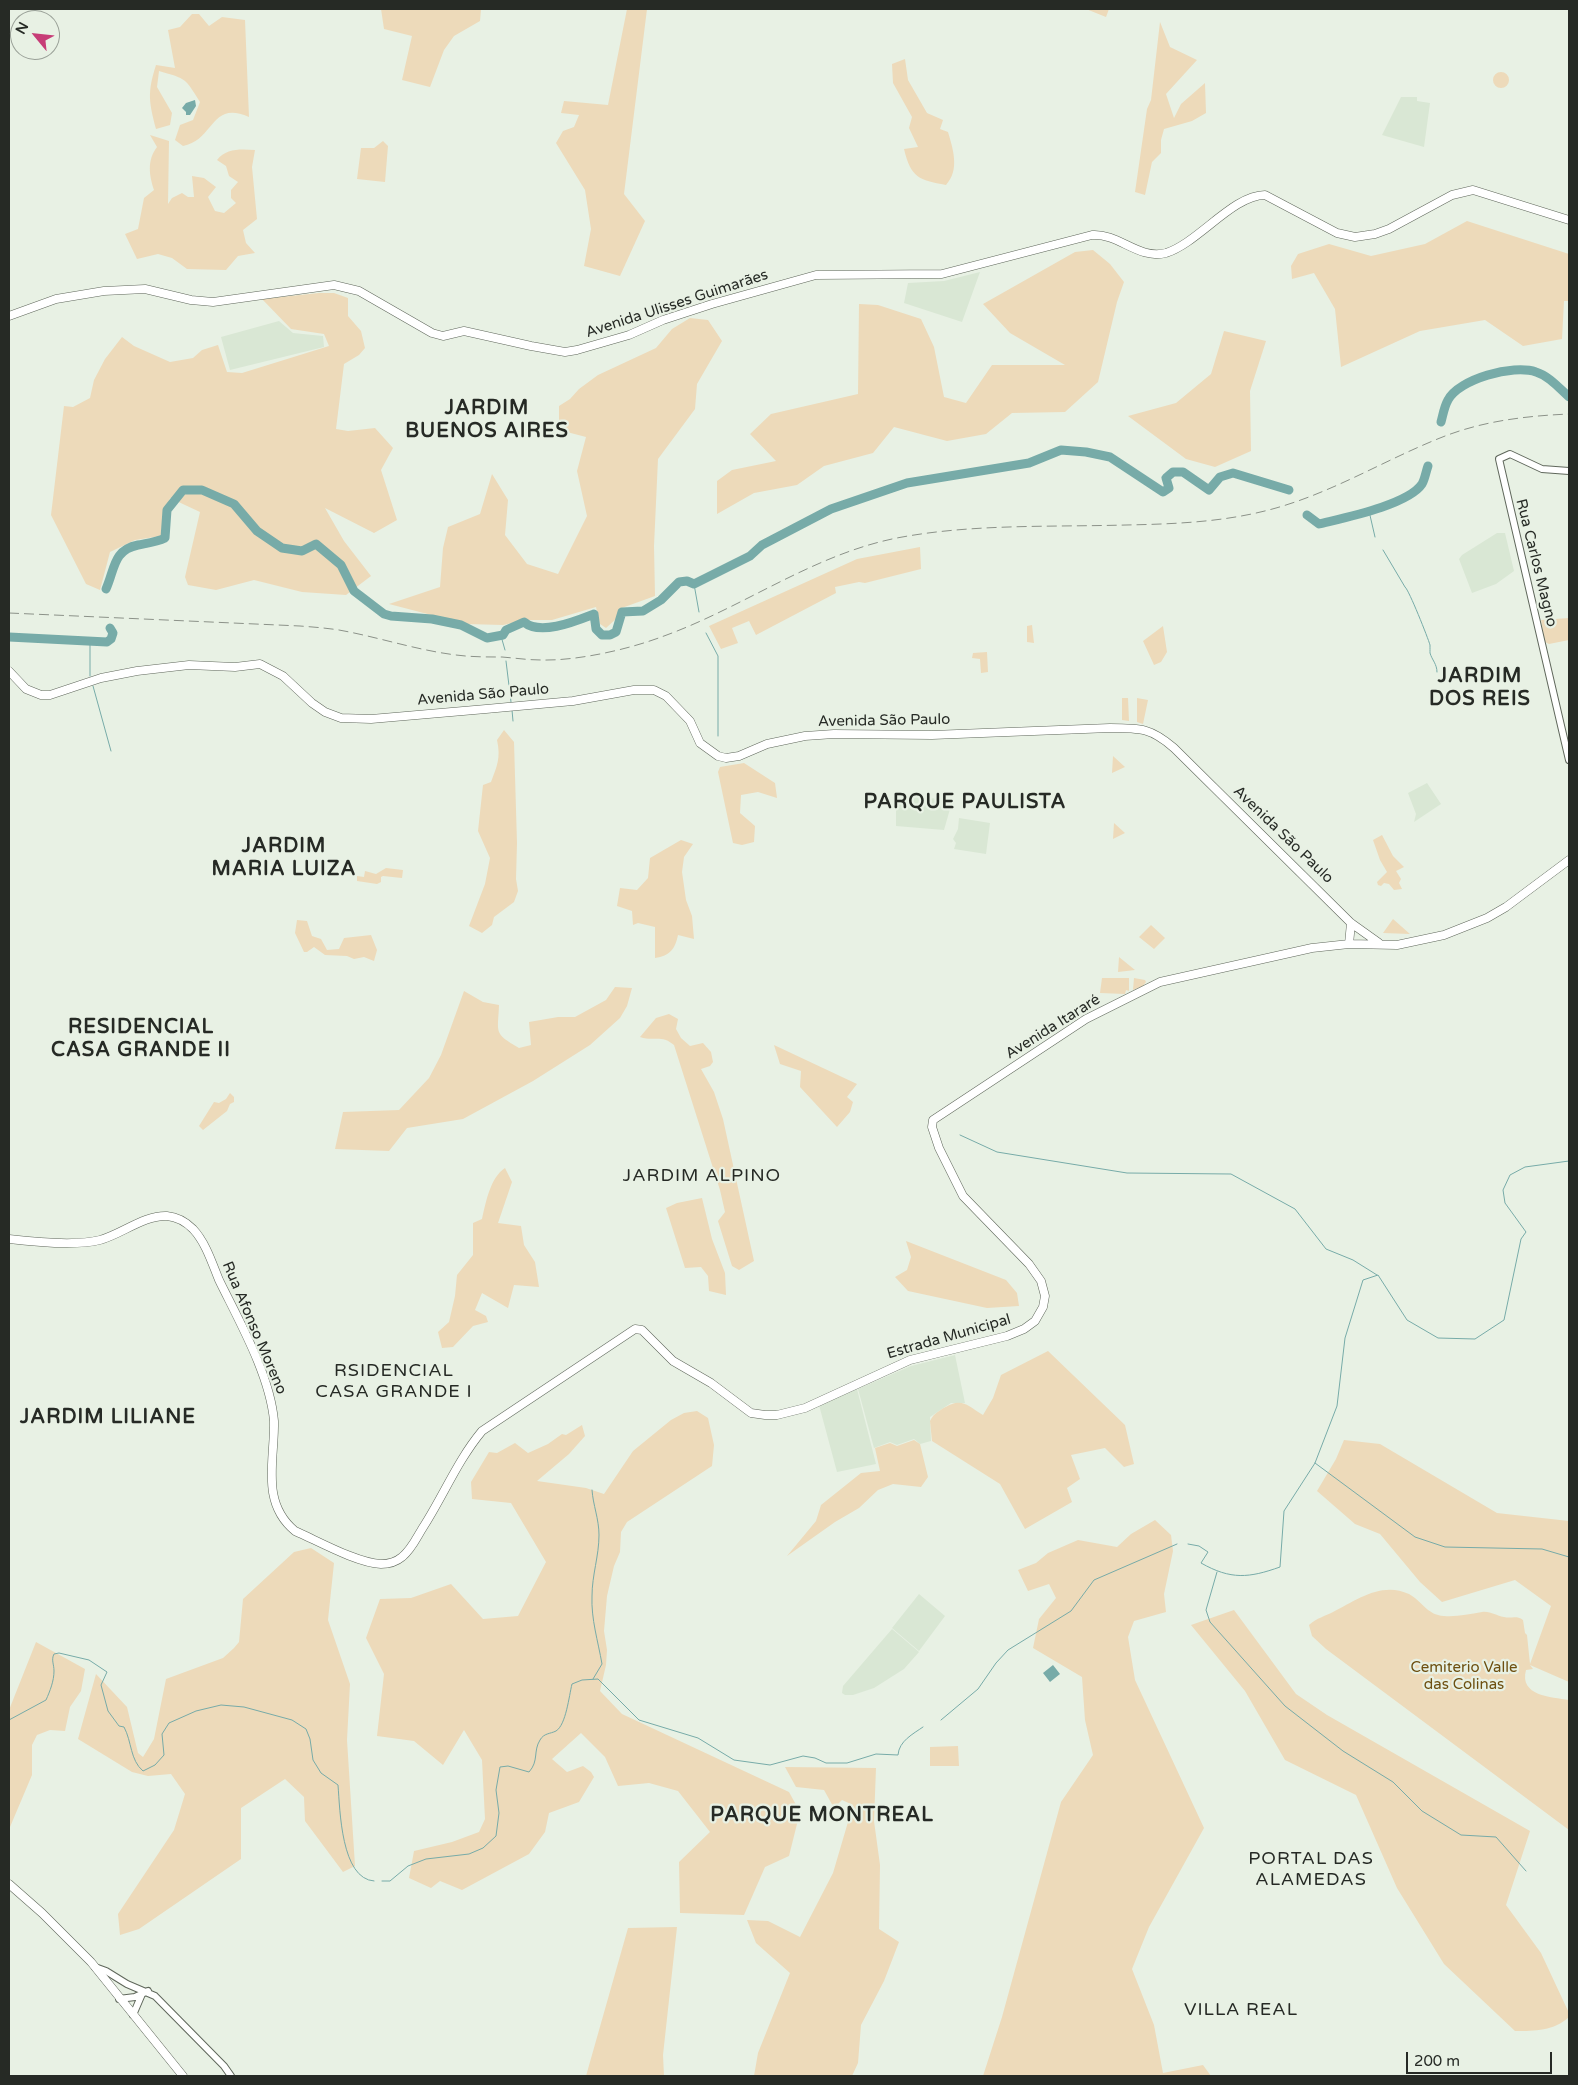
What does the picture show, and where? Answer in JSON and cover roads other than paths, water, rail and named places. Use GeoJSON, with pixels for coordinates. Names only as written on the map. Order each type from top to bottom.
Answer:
{"type":"FeatureCollection","features":[{"type":"Feature","properties":{"kind":"main road","name":"Avenida Ulisses Guimarães"},"geometry":{"type":"LineString","coordinates":[[9,316],[56,298],[118,290],[145,289],[191,300],[213,302],[334,285],[359,291],[432,333],[443,336],[464,331],[565,352],[595,346],[712,304],[816,275],[942,274],[1099,235],[1149,254],[1165,253],[1189,240],[1240,204],[1260,195],[1265,195],[1337,233],[1355,237],[1375,234],[1389,229],[1452,195],[1473,190],[1479,190],[1569,220]]}},
{"type":"Feature","properties":{"kind":"main road","name":"Avenida São Paulo"},"geometry":{"type":"LineString","coordinates":[[9,671],[26,689],[40,695],[50,695],[101,678],[137,671],[189,665],[234,667],[260,664],[283,676],[325,712],[341,718],[371,718],[486,709],[573,701],[634,690],[654,690],[666,696],[690,721],[700,743],[718,756],[726,758],[738,756],[767,744],[805,736],[834,734],[932,736],[1110,728],[1151,731],[1174,748],[1351,923],[1381,944]]}},
{"type":"Feature","properties":{"kind":"main road"},"geometry":{"type":"LineString","coordinates":[[1381,944],[1397,944],[1423,940],[1481,921],[1506,907],[1569,860]]}},
{"type":"Feature","properties":{"kind":"main road"},"geometry":{"type":"LineString","coordinates":[[1349,944],[1351,923]]}},
{"type":"Feature","properties":{"kind":"main road","name":"Avenida Itararé"},"geometry":{"type":"LineString","coordinates":[[932,1127],[933,1120],[1086,1019],[1160,982],[1258,958],[1312,948],[1349,944],[1381,944]]}},
{"type":"Feature","properties":{"kind":"main road","name":"Estrada Municipal"},"geometry":{"type":"LineString","coordinates":[[642,1330],[673,1361],[711,1383],[751,1413],[777,1415],[806,1408],[910,1360],[1007,1336],[1024,1329],[1035,1321],[1043,1307],[1045,1296],[1041,1282],[1029,1264],[966,1200],[948,1168],[932,1127]]}},
{"type":"Feature","properties":{"kind":"main road","name":"Rua Afonso Moreno"},"geometry":{"type":"LineString","coordinates":[[9,1239],[85,1242],[112,1236],[158,1217],[168,1216],[185,1222],[199,1237],[241,1323],[266,1386],[273,1409],[274,1421],[272,1494],[279,1512],[295,1531],[376,1564],[392,1562],[401,1558],[409,1550],[439,1502],[467,1450],[482,1431],[634,1329],[642,1330]]}},
{"type":"Feature","properties":{"kind":"main road"},"geometry":{"type":"LineString","coordinates":[[9,1884],[42,1913],[95,1968],[183,2076]]}},
{"type":"Feature","properties":{"kind":"street","name":"Rua Carlos Magno"},"geometry":{"type":"LineString","coordinates":[[1569,471],[1542,469],[1512,455],[1506,455],[1499,459],[1569,760]]}},
{"type":"Feature","properties":{"kind":"street"},"geometry":{"type":"LineString","coordinates":[[95,1968],[106,1971],[130,1986],[155,1996],[224,2066],[231,2076]]}},
{"type":"Feature","properties":{"kind":"street"},"geometry":{"type":"LineString","coordinates":[[119,1999],[145,1993]]}},
{"type":"Feature","properties":{"kind":"street"},"geometry":{"type":"LineString","coordinates":[[133,2015],[145,1993]]}},
{"type":"Feature","properties":{"kind":"water"},"geometry":{"type":"Polygon","coordinates":[[[195,100],[196,106],[190,115],[186,115],[182,108],[186,103],[195,100]]]}},
{"type":"Feature","properties":{"kind":"water"},"geometry":{"type":"Polygon","coordinates":[[[1053,1665],[1060,1674],[1050,1682],[1043,1673],[1053,1665]]]}},
{"type":"Feature","properties":{"kind":"waterway"},"geometry":{"type":"LineString","coordinates":[[1441,422],[1448,400],[1454,392],[1475,380],[1501,372],[1514,370],[1536,372],[1550,379],[1569,397]]}},
{"type":"Feature","properties":{"kind":"waterway"},"geometry":{"type":"LineString","coordinates":[[106,589],[116,561],[124,551],[165,538],[167,510],[183,490],[202,490],[234,504],[257,531],[282,548],[302,551],[316,544],[341,565],[354,591],[384,614],[432,619],[461,625],[487,638],[503,635],[506,630],[524,622],[539,628],[558,626],[594,614],[596,629],[602,635],[610,635],[616,632],[622,612],[643,611],[661,600],[679,582],[687,581],[694,584],[750,556],[762,545],[831,509],[907,483],[1029,463],[1061,450],[1086,452],[1110,457],[1163,492],[1169,488],[1166,478],[1173,472],[1183,472],[1209,490],[1220,477],[1233,473],[1289,490]]}},
{"type":"Feature","properties":{"kind":"waterway"},"geometry":{"type":"LineString","coordinates":[[1307,515],[1319,524],[1390,504],[1415,492],[1422,484],[1428,466]]}},
{"type":"Feature","properties":{"kind":"waterway"},"geometry":{"type":"LineString","coordinates":[[1369,511],[1375,537]]}},
{"type":"Feature","properties":{"kind":"waterway"},"geometry":{"type":"LineString","coordinates":[[1383,550],[1414,605],[1429,641],[1430,653],[1437,672]]}},
{"type":"Feature","properties":{"kind":"waterway"},"geometry":{"type":"LineString","coordinates":[[694,584],[699,612]]}},
{"type":"Feature","properties":{"kind":"waterway"},"geometry":{"type":"LineString","coordinates":[[9,637],[107,642],[111,639],[113,633],[110,628]]}},
{"type":"Feature","properties":{"kind":"waterway"},"geometry":{"type":"LineString","coordinates":[[706,633],[718,656],[718,736]]}},
{"type":"Feature","properties":{"kind":"waterway"},"geometry":{"type":"LineString","coordinates":[[501,636],[505,650]]}},
{"type":"Feature","properties":{"kind":"waterway"},"geometry":{"type":"LineString","coordinates":[[90,642],[90,676]]}},
{"type":"Feature","properties":{"kind":"waterway"},"geometry":{"type":"LineString","coordinates":[[506,661],[511,702]]}},
{"type":"Feature","properties":{"kind":"waterway"},"geometry":{"type":"LineString","coordinates":[[93,686],[111,751]]}},
{"type":"Feature","properties":{"kind":"waterway"},"geometry":{"type":"LineString","coordinates":[[512,710],[513,721]]}},
{"type":"Feature","properties":{"kind":"waterway"},"geometry":{"type":"LineString","coordinates":[[960,1135],[997,1152],[1127,1173],[1231,1174],[1295,1209],[1326,1249],[1353,1260],[1377,1275]]}},
{"type":"Feature","properties":{"kind":"waterway"},"geometry":{"type":"LineString","coordinates":[[1188,1544],[1199,1546],[1208,1552],[1201,1563],[1231,1575],[1249,1575],[1280,1567],[1284,1511],[1315,1463],[1337,1406],[1345,1338],[1363,1280],[1378,1275],[1407,1320],[1438,1338],[1475,1339],[1504,1320],[1521,1239],[1526,1232],[1505,1203],[1503,1190],[1510,1175],[1525,1167],[1569,1161]]}},
{"type":"Feature","properties":{"kind":"waterway"},"geometry":{"type":"LineString","coordinates":[[1315,1463],[1415,1537],[1445,1547],[1542,1549],[1569,1557]]}},
{"type":"Feature","properties":{"kind":"waterway"},"geometry":{"type":"LineString","coordinates":[[592,1490],[599,1535],[592,1588],[592,1605],[602,1664],[593,1679]]}},
{"type":"Feature","properties":{"kind":"waterway"},"geometry":{"type":"LineString","coordinates":[[941,1720],[978,1689],[996,1663],[1008,1650],[1071,1611],[1094,1580],[1177,1544]]}},
{"type":"Feature","properties":{"kind":"waterway"},"geometry":{"type":"LineString","coordinates":[[1217,1572],[1206,1610],[1210,1622],[1285,1706],[1343,1751],[1393,1782],[1422,1811],[1461,1835],[1496,1837],[1526,1871]]}},
{"type":"Feature","properties":{"kind":"waterway"},"geometry":{"type":"LineString","coordinates":[[9,1720],[46,1700],[53,1678],[53,1656],[59,1653],[89,1660],[107,1672],[101,1685],[108,1711],[119,1726],[124,1727],[133,1756],[143,1771],[155,1765],[164,1755],[162,1734],[169,1723],[196,1711],[221,1705],[244,1707],[292,1720],[306,1729],[310,1739],[313,1760],[321,1773],[338,1785],[344,1842],[349,1856],[355,1869],[363,1877],[374,1881]]}},
{"type":"Feature","properties":{"kind":"waterway"},"geometry":{"type":"LineString","coordinates":[[382,1881],[390,1881],[408,1866],[426,1859],[469,1854],[483,1848],[496,1836],[499,1813],[496,1790],[500,1767],[508,1766],[529,1772],[534,1764],[540,1740],[545,1735],[556,1731],[562,1723],[567,1710],[572,1684],[582,1680],[598,1679],[639,1720],[698,1738],[734,1760],[770,1765],[803,1756],[815,1758],[826,1763],[847,1763],[876,1754],[898,1755],[904,1742],[923,1727]]}},
{"type":"Feature","properties":{"kind":"railway"},"geometry":{"type":"LineString","coordinates":[[9,613],[310,627],[339,630],[456,655],[536,660],[571,659],[620,650],[664,636],[695,624],[814,566],[844,553],[875,543],[935,532],[1017,527],[1164,524],[1258,513],[1297,501],[1338,485],[1456,432],[1504,420],[1569,414]]}},
{"type":"Feature","properties":{"kind":"district","name":"JARDIM BUENOS AIRES"},"geometry":{"type":"Point","coordinates":[487,420]}},
{"type":"Feature","properties":{"kind":"district","name":"JARDIM DOS REIS"},"geometry":{"type":"Point","coordinates":[1480,688]}},
{"type":"Feature","properties":{"kind":"district","name":"PARQUE PAULISTA"},"geometry":{"type":"Point","coordinates":[965,803]}},
{"type":"Feature","properties":{"kind":"district","name":"JARDIM MARIA LUIZA"},"geometry":{"type":"Point","coordinates":[284,858]}},
{"type":"Feature","properties":{"kind":"district","name":"RESIDENCIAL CASA GRANDE II"},"geometry":{"type":"Point","coordinates":[141,1040]}},
{"type":"Feature","properties":{"kind":"district","name":"JARDIM ALPINO"},"geometry":{"type":"Point","coordinates":[702,1176]}},
{"type":"Feature","properties":{"kind":"district","name":"RSIDENCIAL CASA GRANDE I"},"geometry":{"type":"Point","coordinates":[394,1381]}},
{"type":"Feature","properties":{"kind":"district","name":"JARDIM LILIANE"},"geometry":{"type":"Point","coordinates":[108,1418]}},
{"type":"Feature","properties":{"kind":"district","name":"PARQUE MONTREAL"},"geometry":{"type":"Point","coordinates":[822,1816]}},
{"type":"Feature","properties":{"kind":"district","name":"PORTAL DAS ALAMEDAS"},"geometry":{"type":"Point","coordinates":[1311,1869]}},
{"type":"Feature","properties":{"kind":"district","name":"VILLA REAL"},"geometry":{"type":"Point","coordinates":[1241,2010]}},
{"type":"Feature","properties":{"kind":"park label","name":"Cemiterio Valle das Colinas"},"geometry":{"type":"Point","coordinates":[1464,1676]}}]}
